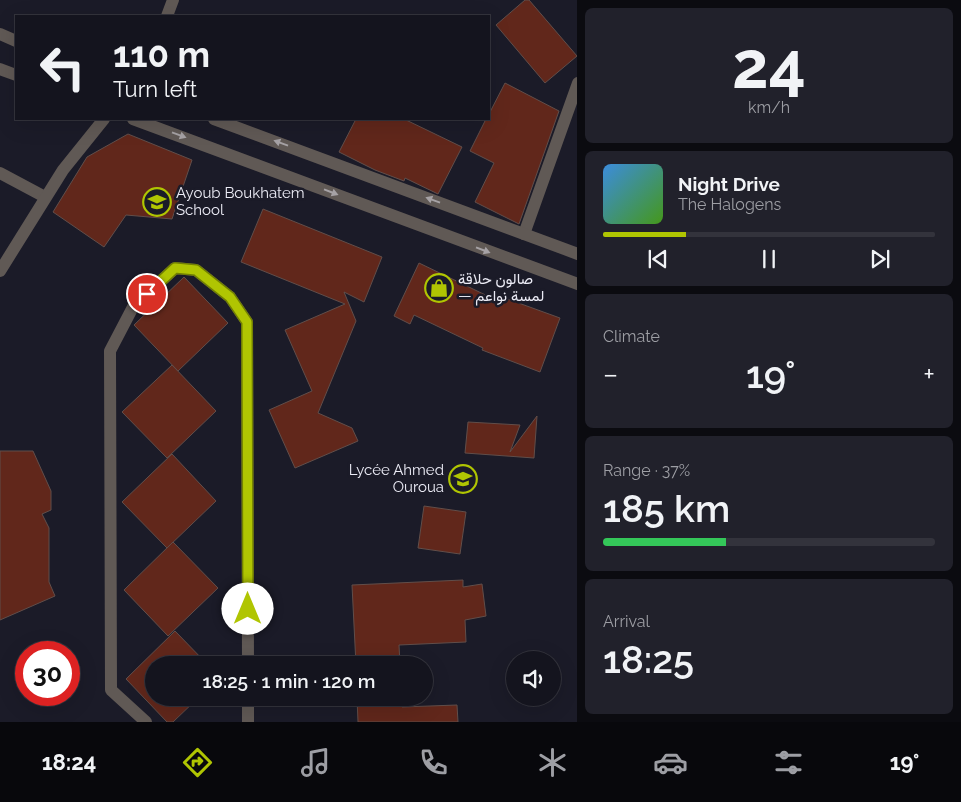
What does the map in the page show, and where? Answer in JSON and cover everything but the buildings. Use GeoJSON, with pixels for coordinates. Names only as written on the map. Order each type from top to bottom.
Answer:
{"type":"FeatureCollection","features":[{"type":"Feature","properties":{"kind":"street"},"geometry":{"type":"LineString","coordinates":[[167,15],[173,0]]}},
{"type":"Feature","properties":{"kind":"street"},"geometry":{"type":"LineString","coordinates":[[0,34],[15,41]]}},
{"type":"Feature","properties":{"kind":"street"},"geometry":{"type":"LineString","coordinates":[[0,68],[15,75]]}},
{"type":"Feature","properties":{"kind":"street"},"geometry":{"type":"LineString","coordinates":[[524,234],[577,83]]}},
{"type":"Feature","properties":{"kind":"street"},"geometry":{"type":"LineString","coordinates":[[0,271],[63,170],[103,120]]}},
{"type":"Feature","properties":{"kind":"street"},"geometry":{"type":"LineString","coordinates":[[136,120],[577,284]]}},
{"type":"Feature","properties":{"kind":"street"},"geometry":{"type":"LineString","coordinates":[[217,120],[577,254]]}},
{"type":"Feature","properties":{"kind":"street"},"geometry":{"type":"LineString","coordinates":[[0,173],[45,198]]}},
{"type":"Feature","properties":{"kind":"street"},"geometry":{"type":"LineString","coordinates":[[146,722],[111,690],[110,351],[133,307],[175,268],[196,270],[230,297],[247,322],[248,656]]}},
{"type":"Feature","properties":{"kind":"street"},"geometry":{"type":"LineString","coordinates":[[248,706],[248,722]]}},
{"type":"Feature","properties":{"kind":"place","name":"Ayoub Boukhatem School"},"geometry":{"type":"Point","coordinates":[157,202]}},
{"type":"Feature","properties":{"kind":"place","name":"صالون حلاقة — لمسة نواعم"},"geometry":{"type":"Point","coordinates":[439,288]}},
{"type":"Feature","properties":{"kind":"place","name":"Lycée Ahmed Ouroua"},"geometry":{"type":"Point","coordinates":[463,479]}},
{"type":"Feature","properties":{"kind":"route"},"geometry":{"type":"LineString","coordinates":[[147,294],[175,268],[196,270],[230,297],[247,322],[248,609]]}}]}
